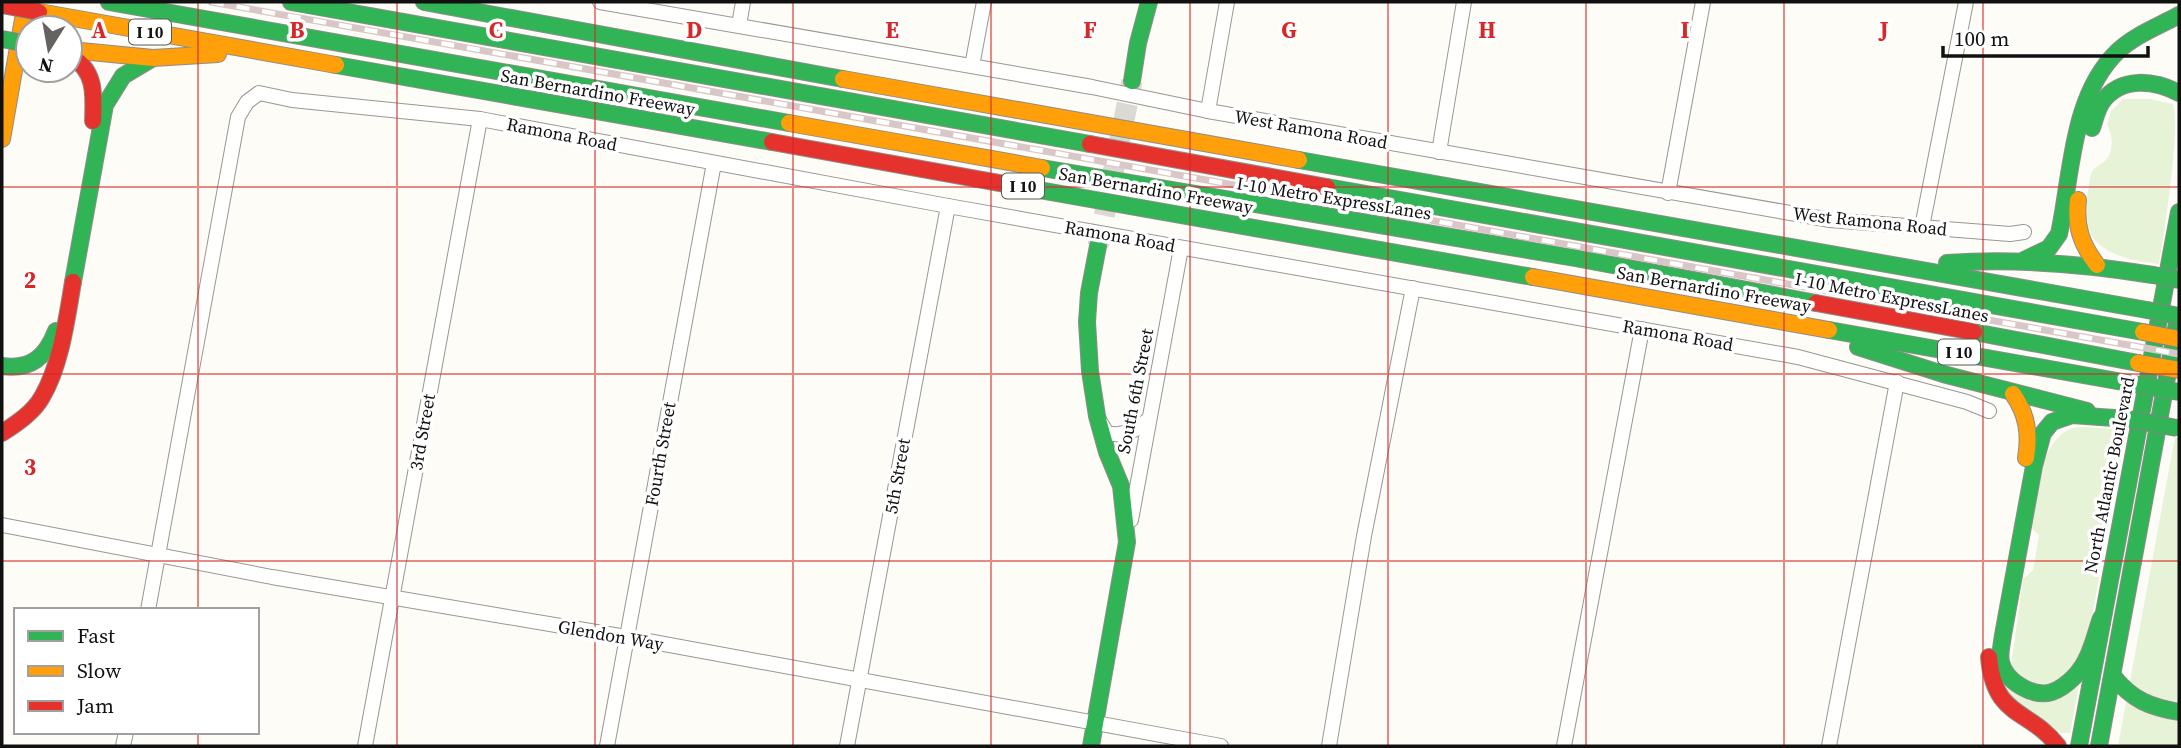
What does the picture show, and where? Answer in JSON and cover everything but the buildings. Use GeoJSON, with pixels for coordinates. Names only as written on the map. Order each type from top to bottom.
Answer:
{"type":"FeatureCollection","features":[{"type":"Feature","properties":{"kind":"main road"},"geometry":{"type":"LineString","coordinates":[[2,139],[26,2]]}},
{"type":"Feature","properties":{"kind":"main road","name":"I-10 Metro ExpressLanes"},"geometry":{"type":"LineString","coordinates":[[109,2],[1024,166],[1575,258],[2179,370]]}},
{"type":"Feature","properties":{"kind":"main road","name":"I-10 Metro ExpressLanes"},"geometry":{"type":"LineString","coordinates":[[291,2],[2179,339]]}},
{"type":"Feature","properties":{"kind":"main road"},"geometry":{"type":"LineString","coordinates":[[424,2],[726,58],[2179,314],[2099,746]]}},
{"type":"Feature","properties":{"kind":"main road"},"geometry":{"type":"LineString","coordinates":[[1132,81],[1138,43],[1149,2]]}},
{"type":"Feature","properties":{"kind":"main road"},"geometry":{"type":"LineString","coordinates":[[2,15],[3,4]]}},
{"type":"Feature","properties":{"kind":"main road","name":"San Bernardino Freeway"},"geometry":{"type":"LineString","coordinates":[[3,4],[2179,392]]}},
{"type":"Feature","properties":{"kind":"main road"},"geometry":{"type":"LineString","coordinates":[[2024,260],[2049,248],[2059,234],[2082,114],[2097,76],[2120,49],[2179,15]]}},
{"type":"Feature","properties":{"kind":"main road"},"geometry":{"type":"LineString","coordinates":[[84,51],[153,58],[262,52]]}},
{"type":"Feature","properties":{"kind":"main road"},"geometry":{"type":"LineString","coordinates":[[2,433],[20,421],[42,398],[54,370],[65,329],[105,105],[116,82],[130,68],[153,58]]}},
{"type":"Feature","properties":{"kind":"main road"},"geometry":{"type":"LineString","coordinates":[[2,366],[10,368],[29,365],[46,354],[56,333],[94,111],[92,75],[84,67]]}},
{"type":"Feature","properties":{"kind":"main road"},"geometry":{"type":"LineString","coordinates":[[2097,265],[2083,248],[2076,233],[2076,212],[2092,129],[2101,103],[2113,90],[2137,82],[2156,82],[2179,93]]}},
{"type":"Feature","properties":{"kind":"main road","name":"North Atlantic Boulevard"},"geometry":{"type":"LineString","coordinates":[[2079,746],[2179,212]]}},
{"type":"Feature","properties":{"kind":"main road","name":"South 6th Street"},"geometry":{"type":"LineString","coordinates":[[1091,746],[1127,542],[1122,486],[1107,452],[1097,416],[1090,371],[1087,322],[1089,293],[1098,246]]}},
{"type":"Feature","properties":{"kind":"main road"},"geometry":{"type":"LineString","coordinates":[[1911,267],[1973,261],[2024,260],[2097,265],[2179,280]]}},
{"type":"Feature","properties":{"kind":"main road"},"geometry":{"type":"LineString","coordinates":[[1783,320],[1902,362],[2013,394],[2178,429]]}},
{"type":"Feature","properties":{"kind":"main road"},"geometry":{"type":"LineString","coordinates":[[2013,394],[2026,413],[2028,451],[1999,585],[1989,662],[1997,695],[2010,711],[2042,728],[2058,746]]}},
{"type":"Feature","properties":{"kind":"main road"},"geometry":{"type":"LineString","coordinates":[[2101,618],[2085,661],[2076,676],[2058,689],[2048,693],[2022,688],[2008,677],[2001,661],[2003,635],[2034,466],[2043,433],[2052,422],[2072,415],[2120,418]]}},
{"type":"Feature","properties":{"kind":"main road"},"geometry":{"type":"LineString","coordinates":[[2113,676],[2127,695],[2144,705],[2179,712]]}},
{"type":"Feature","properties":{"kind":"street","name":"West Ramona Road"},"geometry":{"type":"LineString","coordinates":[[600,2],[1092,87],[1208,111],[1830,220],[2010,234],[2024,232]]}},
{"type":"Feature","properties":{"kind":"street"},"geometry":{"type":"LineString","coordinates":[[739,25],[743,2]]}},
{"type":"Feature","properties":{"kind":"street"},"geometry":{"type":"LineString","coordinates":[[972,66],[984,2]]}},
{"type":"Feature","properties":{"kind":"street"},"geometry":{"type":"LineString","coordinates":[[1208,111],[1227,2]]}},
{"type":"Feature","properties":{"kind":"street"},"geometry":{"type":"LineString","coordinates":[[1439,152],[1464,2]]}},
{"type":"Feature","properties":{"kind":"street"},"geometry":{"type":"LineString","coordinates":[[1668,193],[1703,2]]}},
{"type":"Feature","properties":{"kind":"street"},"geometry":{"type":"LineString","coordinates":[[1922,227],[1966,2]]}},
{"type":"Feature","properties":{"kind":"street","name":"Ramona Road"},"geometry":{"type":"LineString","coordinates":[[158,555],[238,117],[247,102],[260,93],[292,100],[480,119],[948,206],[1798,357],[1897,382],[1989,411]]}},
{"type":"Feature","properties":{"kind":"street","name":"3rd Street"},"geometry":{"type":"LineString","coordinates":[[365,746],[480,119]]}},
{"type":"Feature","properties":{"kind":"street","name":"Fourth Street"},"geometry":{"type":"LineString","coordinates":[[607,746],[714,163]]}},
{"type":"Feature","properties":{"kind":"street","name":"5th Street"},"geometry":{"type":"LineString","coordinates":[[847,746],[948,206]]}},
{"type":"Feature","properties":{"kind":"street","name":"South 6th Street"},"geometry":{"type":"LineString","coordinates":[[1127,542],[1181,248]]}},
{"type":"Feature","properties":{"kind":"street"},"geometry":{"type":"LineString","coordinates":[[1329,746],[1364,536],[1413,288]]}},
{"type":"Feature","properties":{"kind":"street"},"geometry":{"type":"LineString","coordinates":[[1564,746],[1642,329]]}},
{"type":"Feature","properties":{"kind":"street"},"geometry":{"type":"LineString","coordinates":[[1829,746],[1897,382]]}},
{"type":"Feature","properties":{"kind":"street"},"geometry":{"type":"LineString","coordinates":[[1097,416],[1107,433],[1118,436],[1139,428],[1148,420]]}},
{"type":"Feature","properties":{"kind":"street","name":"Glendon Way"},"geometry":{"type":"LineString","coordinates":[[2,525],[1221,746]]}},
{"type":"Feature","properties":{"kind":"street"},"geometry":{"type":"LineString","coordinates":[[148,608],[158,555]]}},
{"type":"Feature","properties":{"kind":"green space"},"geometry":{"type":"Polygon","coordinates":[[[2123,99],[2150,99],[2173,104],[2175,134],[2159,264],[2129,259],[2104,248],[2094,239],[2088,228],[2085,214],[2091,176],[2094,169],[2109,156],[2112,142],[2107,124],[2111,111],[2123,99]]]}},
{"type":"Feature","properties":{"kind":"green space"},"geometry":{"type":"Polygon","coordinates":[[[2072,428],[2127,430],[2070,733],[2061,733],[2007,695],[2023,579],[2033,570],[2039,535],[2027,524],[2036,485],[2046,457],[2060,435],[2072,428]]]}},
{"type":"Feature","properties":{"kind":"green space"},"geometry":{"type":"Polygon","coordinates":[[[2175,437],[2179,438],[2179,746],[2118,746],[2175,437]]]}},
{"type":"Feature","properties":{"kind":"tunnel"},"geometry":{"type":"LineString","coordinates":[[1098,246],[1132,81]]}},
{"type":"Feature","properties":{"kind":"railway"},"geometry":{"type":"LineString","coordinates":[[211,2],[2179,354]]}},
{"type":"Feature","properties":{"kind":"traffic: fast"},"geometry":{"type":"LineString","coordinates":[[109,2],[789,123]]}},
{"type":"Feature","properties":{"kind":"traffic: fast"},"geometry":{"type":"LineString","coordinates":[[291,2],[1090,144]]}},
{"type":"Feature","properties":{"kind":"traffic: fast"},"geometry":{"type":"LineString","coordinates":[[424,2],[843,79]]}},
{"type":"Feature","properties":{"kind":"traffic: fast"},"geometry":{"type":"LineString","coordinates":[[1132,81],[1138,43],[1149,2]]}},
{"type":"Feature","properties":{"kind":"traffic: fast"},"geometry":{"type":"LineString","coordinates":[[2024,260],[2049,248],[2059,234],[2082,113],[2103,69],[2118,51],[2132,40],[2179,15]]}},
{"type":"Feature","properties":{"kind":"traffic: fast"},"geometry":{"type":"LineString","coordinates":[[2,39],[14,41]]}},
{"type":"Feature","properties":{"kind":"traffic: fast"},"geometry":{"type":"LineString","coordinates":[[73,282],[105,105],[123,76],[153,58]]}},
{"type":"Feature","properties":{"kind":"traffic: fast"},"geometry":{"type":"LineString","coordinates":[[336,65],[772,142]]}},
{"type":"Feature","properties":{"kind":"traffic: fast"},"geometry":{"type":"LineString","coordinates":[[2092,128],[2102,102],[2128,84],[2149,83],[2179,93]]}},
{"type":"Feature","properties":{"kind":"traffic: fast"},"geometry":{"type":"LineString","coordinates":[[1299,160],[2147,310]]}},
{"type":"Feature","properties":{"kind":"traffic: fast"},"geometry":{"type":"LineString","coordinates":[[1042,168],[1575,258],[1816,303]]}},
{"type":"Feature","properties":{"kind":"traffic: fast"},"geometry":{"type":"LineString","coordinates":[[1022,187],[1533,277]]}},
{"type":"Feature","properties":{"kind":"traffic: fast"},"geometry":{"type":"LineString","coordinates":[[1327,187],[2143,332]]}},
{"type":"Feature","properties":{"kind":"traffic: fast"},"geometry":{"type":"LineString","coordinates":[[2079,746],[2179,212]]}},
{"type":"Feature","properties":{"kind":"traffic: fast"},"geometry":{"type":"LineString","coordinates":[[1091,746],[1127,542],[1121,486],[1107,452],[1097,416],[1090,371],[1087,322],[1089,293],[1098,246]]}},
{"type":"Feature","properties":{"kind":"traffic: fast"},"geometry":{"type":"LineString","coordinates":[[1947,263],[2050,263],[2153,275]]}},
{"type":"Feature","properties":{"kind":"traffic: fast"},"geometry":{"type":"LineString","coordinates":[[2153,275],[2179,280]]}},
{"type":"Feature","properties":{"kind":"traffic: fast"},"geometry":{"type":"LineString","coordinates":[[2147,310],[2179,316]]}},
{"type":"Feature","properties":{"kind":"traffic: fast"},"geometry":{"type":"LineString","coordinates":[[2099,746],[2177,323]]}},
{"type":"Feature","properties":{"kind":"traffic: fast"},"geometry":{"type":"LineString","coordinates":[[1829,330],[2134,384]]}},
{"type":"Feature","properties":{"kind":"traffic: fast"},"geometry":{"type":"LineString","coordinates":[[2,366],[21,366],[36,360],[47,348],[56,331]]}},
{"type":"Feature","properties":{"kind":"traffic: fast"},"geometry":{"type":"LineString","coordinates":[[1974,332],[2138,363]]}},
{"type":"Feature","properties":{"kind":"traffic: fast"},"geometry":{"type":"LineString","coordinates":[[1858,347],[1943,374],[2087,411]]}},
{"type":"Feature","properties":{"kind":"traffic: fast"},"geometry":{"type":"LineString","coordinates":[[2134,384],[2179,392]]}},
{"type":"Feature","properties":{"kind":"traffic: fast"},"geometry":{"type":"LineString","coordinates":[[2101,618],[2084,664],[2067,684],[2052,692],[2037,693],[2008,676],[2000,655],[2034,466],[2043,433],[2052,422],[2072,415],[2128,419]]}},
{"type":"Feature","properties":{"kind":"traffic: fast"},"geometry":{"type":"LineString","coordinates":[[2128,419],[2177,428]]}},
{"type":"Feature","properties":{"kind":"traffic: fast"},"geometry":{"type":"LineString","coordinates":[[2113,676],[2127,691],[2142,701],[2179,712]]}},
{"type":"Feature","properties":{"kind":"traffic: slow"},"geometry":{"type":"LineString","coordinates":[[2,139],[26,2]]}},
{"type":"Feature","properties":{"kind":"traffic: slow"},"geometry":{"type":"LineString","coordinates":[[39,12],[336,65]]}},
{"type":"Feature","properties":{"kind":"traffic: slow"},"geometry":{"type":"LineString","coordinates":[[84,51],[153,58],[218,54]]}},
{"type":"Feature","properties":{"kind":"traffic: slow"},"geometry":{"type":"LineString","coordinates":[[843,79],[1299,160]]}},
{"type":"Feature","properties":{"kind":"traffic: slow"},"geometry":{"type":"LineString","coordinates":[[789,123],[1042,168]]}},
{"type":"Feature","properties":{"kind":"traffic: slow"},"geometry":{"type":"LineString","coordinates":[[2078,200],[2080,234],[2097,265]]}},
{"type":"Feature","properties":{"kind":"traffic: slow"},"geometry":{"type":"LineString","coordinates":[[1533,277],[1829,330]]}},
{"type":"Feature","properties":{"kind":"traffic: slow"},"geometry":{"type":"LineString","coordinates":[[2143,332],[2179,339]]}},
{"type":"Feature","properties":{"kind":"traffic: slow"},"geometry":{"type":"LineString","coordinates":[[2138,363],[2179,370]]}},
{"type":"Feature","properties":{"kind":"traffic: slow"},"geometry":{"type":"LineString","coordinates":[[2013,394],[2022,409],[2026,424],[2026,458]]}},
{"type":"Feature","properties":{"kind":"traffic: jam"},"geometry":{"type":"LineString","coordinates":[[2,5],[39,12]]}},
{"type":"Feature","properties":{"kind":"traffic: jam"},"geometry":{"type":"LineString","coordinates":[[84,67],[92,84],[93,121]]}},
{"type":"Feature","properties":{"kind":"traffic: jam"},"geometry":{"type":"LineString","coordinates":[[772,142],[1022,187]]}},
{"type":"Feature","properties":{"kind":"traffic: jam"},"geometry":{"type":"LineString","coordinates":[[1090,144],[1327,187]]}},
{"type":"Feature","properties":{"kind":"traffic: jam"},"geometry":{"type":"LineString","coordinates":[[2,433],[34,408],[49,384],[62,341],[73,282]]}},
{"type":"Feature","properties":{"kind":"traffic: jam"},"geometry":{"type":"LineString","coordinates":[[1816,303],[1974,332]]}},
{"type":"Feature","properties":{"kind":"traffic: jam"},"geometry":{"type":"LineString","coordinates":[[1989,657],[1992,677],[2005,702],[2047,734],[2058,746]]}}]}
